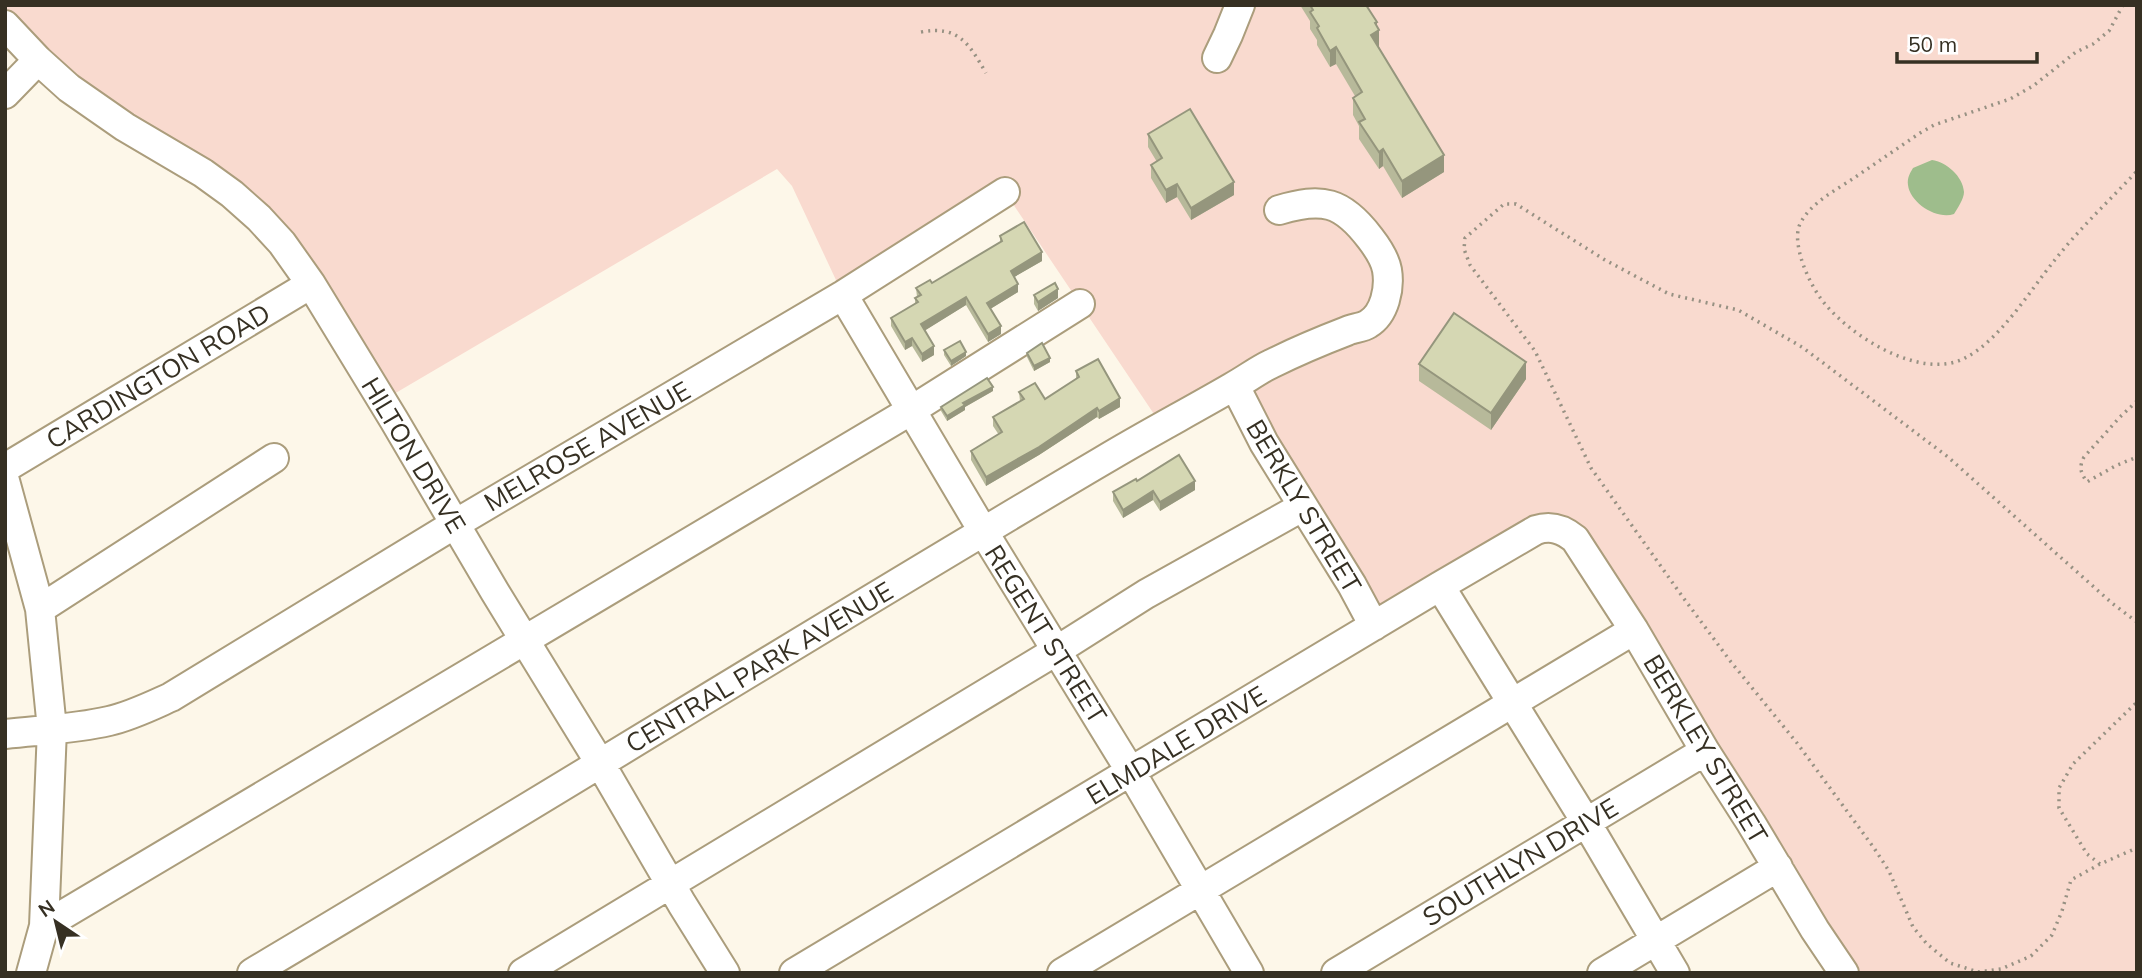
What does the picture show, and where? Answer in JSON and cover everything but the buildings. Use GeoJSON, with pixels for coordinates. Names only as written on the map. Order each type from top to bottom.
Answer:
{"type":"FeatureCollection","features":[{"type":"Feature","properties":{"kind":"street"},"geometry":{"type":"LineString","coordinates":[[1217,58],[1240,5]]}},
{"type":"Feature","properties":{"kind":"street","name":"HILTON DRIVE"},"geometry":{"type":"LineString","coordinates":[[5,25],[69,88],[125,127],[203,173],[232,194],[282,243],[311,284],[725,973]]}},
{"type":"Feature","properties":{"kind":"street"},"geometry":{"type":"LineString","coordinates":[[5,94],[38,60]]}},
{"type":"Feature","properties":{"kind":"street","name":"MELROSE AVENUE"},"geometry":{"type":"LineString","coordinates":[[5,734],[80,727],[112,720],[172,697],[455,524],[843,295],[1005,192]]}},
{"type":"Feature","properties":{"kind":"street","name":"CENTRAL PARK AVENUE"},"geometry":{"type":"LineString","coordinates":[[252,973],[1162,425],[1268,365],[1368,324],[1380,313],[1388,287],[1387,266],[1376,245],[1359,223],[1348,213],[1320,202],[1279,210]]}},
{"type":"Feature","properties":{"kind":"street","name":"CARDINGTON ROAD"},"geometry":{"type":"LineString","coordinates":[[5,468],[311,284]]}},
{"type":"Feature","properties":{"kind":"street","name":"REGENT STREET"},"geometry":{"type":"LineString","coordinates":[[843,295],[910,411],[1131,772],[1249,973]]}},
{"type":"Feature","properties":{"kind":"street"},"geometry":{"type":"LineString","coordinates":[[44,926],[910,411],[1080,304]]}},
{"type":"Feature","properties":{"kind":"street","name":"BERKLY STREET"},"geometry":{"type":"LineString","coordinates":[[1235,386],[1264,443],[1352,585],[1374,626]]}},
{"type":"Feature","properties":{"kind":"street"},"geometry":{"type":"LineString","coordinates":[[40,609],[274,458]]}},
{"type":"Feature","properties":{"kind":"street"},"geometry":{"type":"LineString","coordinates":[[5,481],[40,609],[52,729],[44,926],[31,973]]}},
{"type":"Feature","properties":{"kind":"street"},"geometry":{"type":"LineString","coordinates":[[523,973],[1146,594],[1302,507]]}},
{"type":"Feature","properties":{"kind":"street","name":"ELMDALE DRIVE"},"geometry":{"type":"LineString","coordinates":[[794,973],[1536,530],[1553,527],[1562,530]]}},
{"type":"Feature","properties":{"kind":"street","name":"BERKLEY STREET"},"geometry":{"type":"LineString","coordinates":[[1562,530],[1575,539],[1634,630],[1705,751],[1844,973]]}},
{"type":"Feature","properties":{"kind":"street"},"geometry":{"type":"LineString","coordinates":[[1440,586],[1586,822],[1675,973]]}},
{"type":"Feature","properties":{"kind":"street"},"geometry":{"type":"LineString","coordinates":[[1062,973],[1634,630]]}},
{"type":"Feature","properties":{"kind":"street","name":"SOUTHLYN DRIVE"},"geometry":{"type":"LineString","coordinates":[[1336,973],[1705,751]]}},
{"type":"Feature","properties":{"kind":"street"},"geometry":{"type":"LineString","coordinates":[[1602,973],[1778,867]]}},
{"type":"Feature","properties":{"kind":"path"},"geometry":{"type":"LineString","coordinates":[[2123,5],[2109,31],[2093,44],[2076,52],[2033,86],[2010,99],[1934,125],[1817,203],[1800,223],[1797,245],[1804,269],[1820,298],[1846,324],[1879,347],[1917,363],[1950,364],[1964,359],[1990,342],[2055,259],[2137,171]]}},
{"type":"Feature","properties":{"kind":"path"},"geometry":{"type":"LineString","coordinates":[[921,32],[937,29],[961,39],[971,46],[986,73]]}},
{"type":"Feature","properties":{"kind":"path"},"geometry":{"type":"LineString","coordinates":[[2137,622],[2113,604],[1948,457],[1802,347],[1760,322],[1738,310],[1669,294],[1605,260],[1516,204],[1504,204],[1465,238],[1464,249],[1470,265],[1535,351],[1591,468],[1682,597],[1797,743],[1874,848],[1889,871],[1913,927],[1927,944],[1950,963],[1978,972],[2001,969],[2031,956],[2052,935],[2071,880],[2137,848]]}},
{"type":"Feature","properties":{"kind":"path"},"geometry":{"type":"LineString","coordinates":[[2137,401],[2084,457],[2080,465],[2081,472],[2087,482],[2137,457]]}},
{"type":"Feature","properties":{"kind":"path"},"geometry":{"type":"LineString","coordinates":[[2100,864],[2087,853],[2059,808],[2059,788],[2073,764],[2137,702]]}},
{"type":"Feature","properties":{"kind":"shaded area"},"geometry":{"type":"Polygon","coordinates":[[[5,5],[2137,5],[2137,973],[1844,973],[1562,530],[1374,626],[1235,386],[1162,426],[1005,192],[843,295],[792,186],[777,169],[382,401],[282,243],[5,25],[5,5]]]}},
{"type":"Feature","properties":{"kind":"shaded area"},"geometry":{"type":"Polygon","coordinates":[[[1932,160],[1953,171],[1961,181],[1963,198],[1954,214],[1940,215],[1925,208],[1910,192],[1908,180],[1913,168],[1932,160]]]}}]}
